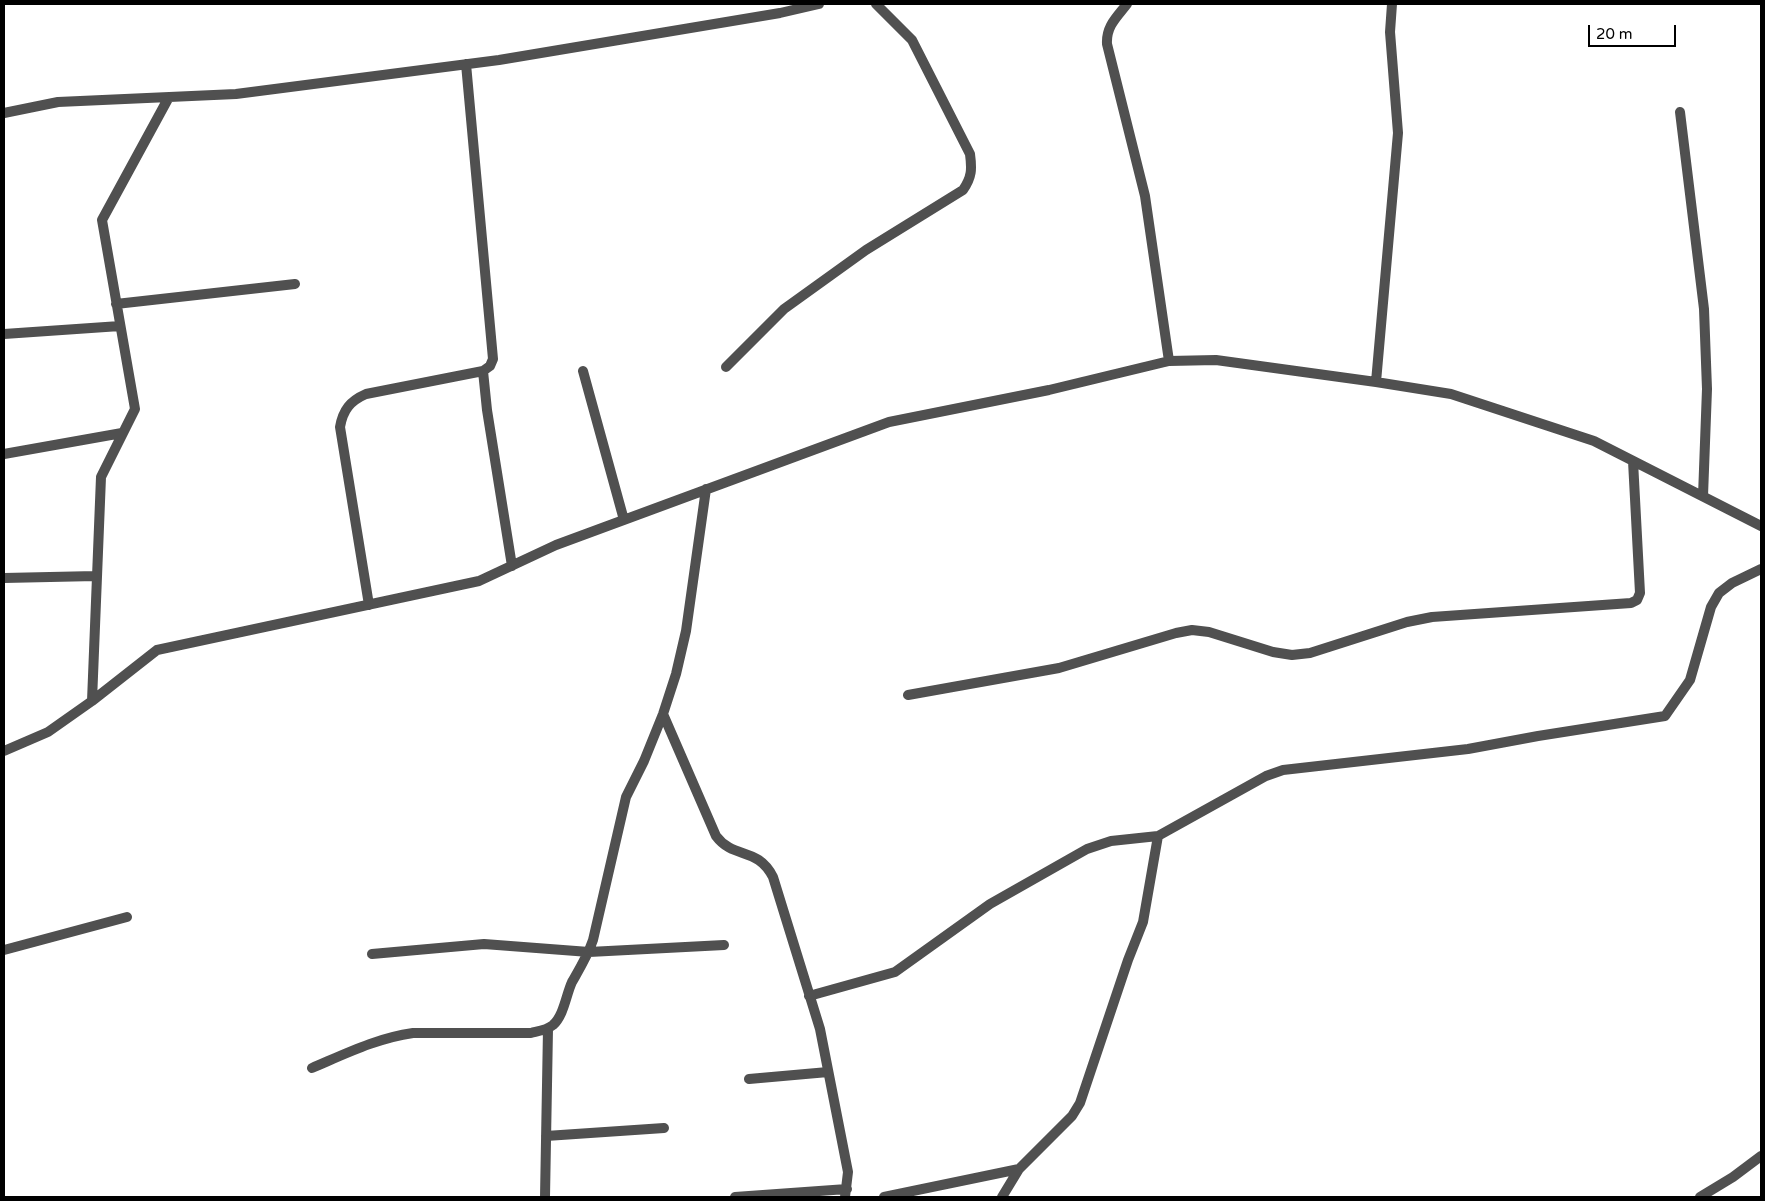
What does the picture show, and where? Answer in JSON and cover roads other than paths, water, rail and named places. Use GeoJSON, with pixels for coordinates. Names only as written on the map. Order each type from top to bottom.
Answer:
{"type":"FeatureCollection","features":[{"type":"Feature","properties":{"kind":"street"},"geometry":{"type":"LineString","coordinates":[[4,113],[58,102],[236,94],[466,64],[780,13],[819,4]]}},
{"type":"Feature","properties":{"kind":"street"},"geometry":{"type":"LineString","coordinates":[[726,366],[784,309],[866,250],[963,190],[970,181],[973,170],[970,154],[912,40],[876,4]]}},
{"type":"Feature","properties":{"kind":"street"},"geometry":{"type":"LineString","coordinates":[[1127,4],[1110,25],[1106,35],[1107,44],[1145,196],[1169,361]]}},
{"type":"Feature","properties":{"kind":"street"},"geometry":{"type":"LineString","coordinates":[[1376,382],[1398,133],[1390,32],[1392,4]]}},
{"type":"Feature","properties":{"kind":"street"},"geometry":{"type":"LineString","coordinates":[[369,605],[340,427],[342,416],[348,405],[356,398],[366,394],[483,371],[490,366],[492,359],[466,64]]}},
{"type":"Feature","properties":{"kind":"street"},"geometry":{"type":"LineString","coordinates":[[92,701],[101,477],[135,409],[102,220],[169,97]]}},
{"type":"Feature","properties":{"kind":"street"},"geometry":{"type":"LineString","coordinates":[[1680,112],[1704,319],[1707,389],[1703,496]]}},
{"type":"Feature","properties":{"kind":"street"},"geometry":{"type":"LineString","coordinates":[[116,304],[295,284]]}},
{"type":"Feature","properties":{"kind":"street"},"geometry":{"type":"LineString","coordinates":[[4,334],[120,326]]}},
{"type":"Feature","properties":{"kind":"street"},"geometry":{"type":"LineString","coordinates":[[4,751],[48,732],[92,701],[157,650],[479,581],[556,545],[889,422],[1049,390],[1169,361],[1216,360],[1451,394],[1594,442],[1761,526]]}},
{"type":"Feature","properties":{"kind":"street"},"geometry":{"type":"LineString","coordinates":[[483,371],[487,410],[512,566]]}},
{"type":"Feature","properties":{"kind":"street"},"geometry":{"type":"LineString","coordinates":[[583,371],[624,520]]}},
{"type":"Feature","properties":{"kind":"street"},"geometry":{"type":"LineString","coordinates":[[4,454],[122,433]]}},
{"type":"Feature","properties":{"kind":"street"},"geometry":{"type":"LineString","coordinates":[[908,695],[1059,668],[1176,633],[1192,630],[1209,632],[1272,652],[1292,655],[1310,653],[1407,622],[1432,617],[1631,603],[1638,600],[1640,593],[1633,461]]}},
{"type":"Feature","properties":{"kind":"street"},"geometry":{"type":"LineString","coordinates":[[312,1068],[379,1040],[395,1036],[413,1033],[531,1033],[548,1029],[559,1018],[572,984],[594,940],[626,797],[644,761],[663,714],[676,674],[686,631],[706,489]]}},
{"type":"Feature","properties":{"kind":"street"},"geometry":{"type":"LineString","coordinates":[[809,996],[895,972],[990,904],[1087,849],[1111,841],[1158,836],[1266,776],[1283,770],[1468,749],[1665,716],[1690,680],[1711,607],[1719,593],[1732,583],[1761,569]]}},
{"type":"Feature","properties":{"kind":"street"},"geometry":{"type":"LineString","coordinates":[[4,578],[96,576]]}},
{"type":"Feature","properties":{"kind":"street"},"geometry":{"type":"LineString","coordinates":[[663,714],[716,836],[722,844],[760,860],[768,867],[773,877],[820,1029],[848,1172],[846,1193],[735,1197]]}},
{"type":"Feature","properties":{"kind":"street"},"geometry":{"type":"LineString","coordinates":[[1002,1197],[1019,1169],[1072,1116],[1080,1103],[1128,960],[1143,922],[1158,836]]}},
{"type":"Feature","properties":{"kind":"street"},"geometry":{"type":"LineString","coordinates":[[4,950],[127,917]]}},
{"type":"Feature","properties":{"kind":"street"},"geometry":{"type":"LineString","coordinates":[[372,954],[484,944],[589,952],[724,945]]}},
{"type":"Feature","properties":{"kind":"street"},"geometry":{"type":"LineString","coordinates":[[545,1197],[548,1029]]}},
{"type":"Feature","properties":{"kind":"street"},"geometry":{"type":"LineString","coordinates":[[749,1079],[828,1072]]}},
{"type":"Feature","properties":{"kind":"street"},"geometry":{"type":"LineString","coordinates":[[546,1136],[664,1128]]}},
{"type":"Feature","properties":{"kind":"street"},"geometry":{"type":"LineString","coordinates":[[1700,1197],[1733,1177],[1761,1156]]}},
{"type":"Feature","properties":{"kind":"street"},"geometry":{"type":"LineString","coordinates":[[884,1197],[1019,1169]]}}]}
